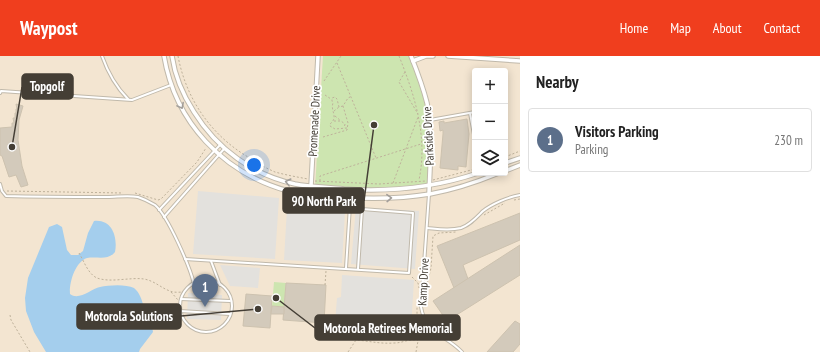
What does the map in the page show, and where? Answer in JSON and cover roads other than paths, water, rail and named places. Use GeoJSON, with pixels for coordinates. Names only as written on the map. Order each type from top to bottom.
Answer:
{"type":"FeatureCollection","features":[{"type":"Feature","properties":{"kind":"street"},"geometry":{"type":"LineString","coordinates":[[164,56],[171,85],[180,105],[198,133],[215,151],[241,172],[276,187],[308,194],[350,198],[390,198],[429,194],[464,186],[491,176]]}},
{"type":"Feature","properties":{"kind":"street"},"geometry":{"type":"LineString","coordinates":[[172,56],[176,76],[184,96],[201,124],[224,149],[247,166],[260,172],[283,181],[311,186],[390,190],[429,186],[472,175]]}},
{"type":"Feature","properties":{"kind":"street","name":"Promenade Drive"},"geometry":{"type":"LineString","coordinates":[[311,186],[318,56]]}},
{"type":"Feature","properties":{"kind":"street","name":"Parkside Drive"},"geometry":{"type":"LineString","coordinates":[[412,56],[425,96],[429,120],[429,194]]}},
{"type":"Feature","properties":{"kind":"street"},"geometry":{"type":"LineString","coordinates":[[413,61],[426,56],[433,56]]}},
{"type":"Feature","properties":{"kind":"street"},"geometry":{"type":"LineString","coordinates":[[448,56],[485,57],[520,61]]}},
{"type":"Feature","properties":{"kind":"street"},"geometry":{"type":"LineString","coordinates":[[508,162],[520,158]]}},
{"type":"Feature","properties":{"kind":"street"},"geometry":{"type":"LineString","coordinates":[[508,170],[520,165]]}},
{"type":"Feature","properties":{"kind":"lane"},"geometry":{"type":"LineString","coordinates":[[102,56],[112,81],[119,91],[128,99]]}},
{"type":"Feature","properties":{"kind":"lane"},"geometry":{"type":"LineString","coordinates":[[0,92],[128,99],[138,98],[171,85]]}},
{"type":"Feature","properties":{"kind":"lane"},"geometry":{"type":"LineString","coordinates":[[429,120],[470,113],[472,124]]}},
{"type":"Feature","properties":{"kind":"lane"},"geometry":{"type":"LineString","coordinates":[[159,210],[220,145]]}},
{"type":"Feature","properties":{"kind":"lane"},"geometry":{"type":"LineString","coordinates":[[164,217],[224,149]]}},
{"type":"Feature","properties":{"kind":"lane"},"geometry":{"type":"LineString","coordinates":[[0,184],[2,191],[6,196],[137,197],[147,200],[159,210],[164,217],[186,259],[194,284]]}},
{"type":"Feature","properties":{"kind":"lane"},"geometry":{"type":"LineString","coordinates":[[346,268],[351,189]]}},
{"type":"Feature","properties":{"kind":"lane","name":"Kamp Drive"},"geometry":{"type":"LineString","coordinates":[[429,194],[421,307],[425,321],[434,332],[449,340],[462,352]]}},
{"type":"Feature","properties":{"kind":"lane"},"geometry":{"type":"LineString","coordinates":[[427,228],[448,230],[462,227],[477,218],[490,207],[520,195]]}},
{"type":"Feature","properties":{"kind":"lane"},"geometry":{"type":"LineString","coordinates":[[186,259],[409,273],[413,213],[362,209],[358,269]]}},
{"type":"Feature","properties":{"kind":"lane"},"geometry":{"type":"LineString","coordinates":[[211,261],[220,285]]}},
{"type":"Feature","properties":{"kind":"lane"},"geometry":{"type":"LineString","coordinates":[[202,281],[211,281],[220,285],[226,290],[231,306],[230,314],[226,322],[220,328],[204,332],[188,326],[180,311],[181,299],[185,292],[189,287],[202,281]]}},
{"type":"Feature","properties":{"kind":"lane"},"geometry":{"type":"LineString","coordinates":[[181,299],[230,301]]}},
{"type":"Feature","properties":{"kind":"lane"},"geometry":{"type":"LineString","coordinates":[[180,311],[230,314]]}},
{"type":"Feature","properties":{"kind":"water"},"geometry":{"type":"Polygon","coordinates":[[[94,221],[105,223],[112,230],[116,241],[115,252],[106,257],[87,258],[83,260],[76,268],[74,273],[70,294],[77,296],[96,288],[108,286],[122,285],[134,288],[138,292],[153,332],[139,352],[46,352],[34,332],[26,311],[25,298],[28,278],[49,227],[57,224],[62,227],[67,250],[71,255],[78,255],[83,251],[88,233],[94,221]]]}},
{"type":"Feature","properties":{"kind":"place","name":"90 North Park"},"geometry":{"type":"Point","coordinates":[374,125]}},
{"type":"Feature","properties":{"kind":"place","name":"Topgolf"},"geometry":{"type":"Point","coordinates":[12,147]}},
{"type":"Feature","properties":{"kind":"place","name":"Motorola Retirees Memorial"},"geometry":{"type":"Point","coordinates":[276,298]}},
{"type":"Feature","properties":{"kind":"place","name":"Visitors Parking"},"geometry":{"type":"Point","coordinates":[205,307]}},
{"type":"Feature","properties":{"kind":"place","name":"Motorola Solutions"},"geometry":{"type":"Point","coordinates":[258,309]}}]}
